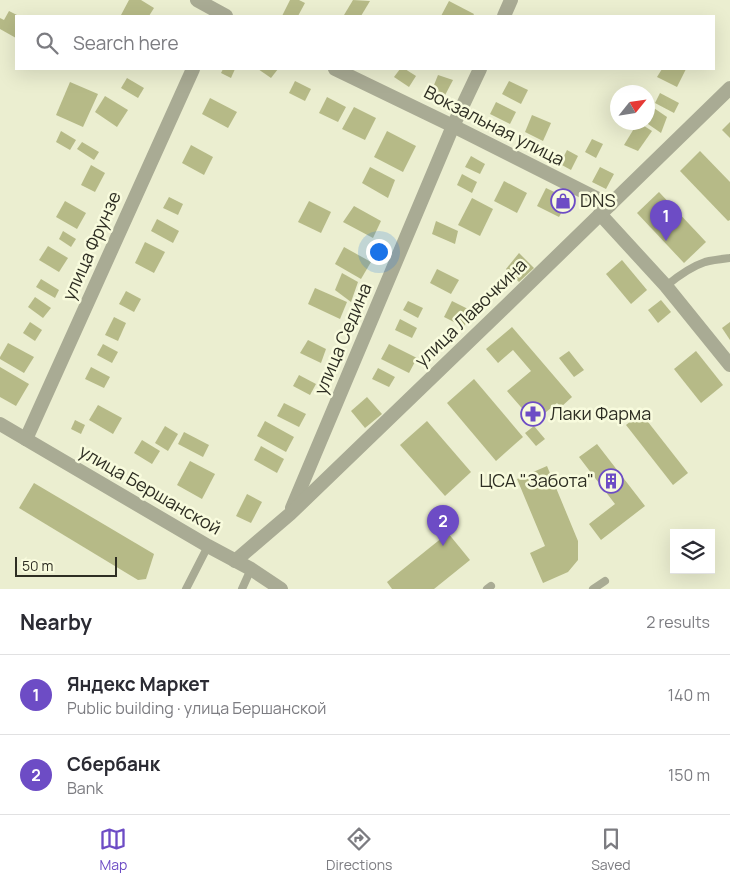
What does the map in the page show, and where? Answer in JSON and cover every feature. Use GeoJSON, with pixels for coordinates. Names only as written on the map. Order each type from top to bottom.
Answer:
{"type":"FeatureCollection","features":[{"type":"Feature","properties":{"kind":"street"},"geometry":{"type":"LineString","coordinates":[[198,0],[221,11]]}},
{"type":"Feature","properties":{"kind":"street"},"geometry":{"type":"LineString","coordinates":[[504,15],[511,0]]}},
{"type":"Feature","properties":{"kind":"street","name":"улица Фрунзе"},"geometry":{"type":"LineString","coordinates":[[26,439],[193,70]]}},
{"type":"Feature","properties":{"kind":"street","name":"Вокзальная улица"},"geometry":{"type":"LineString","coordinates":[[337,70],[454,126],[605,209]]}},
{"type":"Feature","properties":{"kind":"street","name":"улица Седина"},"geometry":{"type":"LineString","coordinates":[[290,514],[454,126],[480,70]]}},
{"type":"Feature","properties":{"kind":"street","name":"улица Лавочкина"},"geometry":{"type":"LineString","coordinates":[[235,561],[290,514],[730,88]]}},
{"type":"Feature","properties":{"kind":"street"},"geometry":{"type":"LineString","coordinates":[[605,209],[730,365]]}},
{"type":"Feature","properties":{"kind":"street","name":"улица Бершанской"},"geometry":{"type":"LineString","coordinates":[[0,424],[208,546],[251,569],[281,589]]}},
{"type":"Feature","properties":{"kind":"lane"},"geometry":{"type":"LineString","coordinates":[[666,286],[692,268],[706,262],[730,258]]}},
{"type":"Feature","properties":{"kind":"lane"},"geometry":{"type":"LineString","coordinates":[[186,589],[208,546]]}},
{"type":"Feature","properties":{"kind":"lane"},"geometry":{"type":"LineString","coordinates":[[242,589],[251,569]]}},
{"type":"Feature","properties":{"kind":"lane"},"geometry":{"type":"LineString","coordinates":[[593,589],[605,581]]}},
{"type":"Feature","properties":{"kind":"building"},"geometry":{"type":"Polygon","coordinates":[[[129,0],[141,0],[154,8],[150,15],[121,15],[129,0]]]}},
{"type":"Feature","properties":{"kind":"building"},"geometry":{"type":"Polygon","coordinates":[[[290,0],[299,0],[305,3],[299,15],[282,15],[290,0]]]}},
{"type":"Feature","properties":{"kind":"building"},"geometry":{"type":"Polygon","coordinates":[[[353,0],[370,1],[362,15],[344,15],[353,0]]]}},
{"type":"Feature","properties":{"kind":"building"},"geometry":{"type":"Polygon","coordinates":[[[449,1],[474,14],[474,15],[442,15],[449,1]]]}},
{"type":"Feature","properties":{"kind":"building"},"geometry":{"type":"Polygon","coordinates":[[[9,11],[17,15],[15,15],[15,37],[0,29],[0,18],[4,20],[9,11]]]}},
{"type":"Feature","properties":{"kind":"building"},"geometry":{"type":"Polygon","coordinates":[[[222,70],[235,70],[231,78],[221,73],[222,70]]]}},
{"type":"Feature","properties":{"kind":"building"},"geometry":{"type":"Polygon","coordinates":[[[259,70],[277,70],[271,78],[259,70]]]}},
{"type":"Feature","properties":{"kind":"building"},"geometry":{"type":"Polygon","coordinates":[[[399,70],[407,70],[416,76],[409,87],[394,77],[399,70]]]}},
{"type":"Feature","properties":{"kind":"building"},"geometry":{"type":"Polygon","coordinates":[[[661,70],[686,70],[677,87],[657,77],[661,70]]]}},
{"type":"Feature","properties":{"kind":"building"},"geometry":{"type":"Polygon","coordinates":[[[438,75],[453,80],[443,99],[432,90],[438,75]]]}},
{"type":"Feature","properties":{"kind":"building"},"geometry":{"type":"Polygon","coordinates":[[[127,78],[144,88],[138,98],[121,88],[127,78]]]}},
{"type":"Feature","properties":{"kind":"building"},"geometry":{"type":"Polygon","coordinates":[[[295,81],[311,89],[305,101],[289,93],[295,81]]]}},
{"type":"Feature","properties":{"kind":"building"},"geometry":{"type":"Polygon","coordinates":[[[509,81],[528,90],[521,104],[502,94],[509,81]]]}},
{"type":"Feature","properties":{"kind":"building"},"geometry":{"type":"Polygon","coordinates":[[[70,82],[98,94],[83,127],[56,115],[70,82]]]}},
{"type":"Feature","properties":{"kind":"building"},"geometry":{"type":"Polygon","coordinates":[[[660,93],[679,103],[674,113],[655,103],[660,93]]]}},
{"type":"Feature","properties":{"kind":"building"},"geometry":{"type":"Polygon","coordinates":[[[105,96],[128,110],[117,127],[95,112],[105,96]]]}},
{"type":"Feature","properties":{"kind":"building"},"geometry":{"type":"Polygon","coordinates":[[[327,97],[346,107],[338,122],[319,113],[327,97]]]}},
{"type":"Feature","properties":{"kind":"building"},"geometry":{"type":"Polygon","coordinates":[[[210,98],[237,112],[228,128],[202,114],[210,98]]]}},
{"type":"Feature","properties":{"kind":"building"},"geometry":{"type":"Polygon","coordinates":[[[496,102],[516,112],[510,124],[490,114],[496,102]]]}},
{"type":"Feature","properties":{"kind":"building"},"geometry":{"type":"Polygon","coordinates":[[[354,107],[376,118],[365,140],[342,129],[354,107]]]}},
{"type":"Feature","properties":{"kind":"building"},"geometry":{"type":"Polygon","coordinates":[[[655,109],[667,117],[661,133],[655,129],[655,109]]]}},
{"type":"Feature","properties":{"kind":"building"},"geometry":{"type":"Polygon","coordinates":[[[532,115],[551,123],[543,141],[525,132],[532,115]]]}},
{"type":"Feature","properties":{"kind":"building"},"geometry":{"type":"Polygon","coordinates":[[[730,122],[730,138],[722,130],[730,122]]]}},
{"type":"Feature","properties":{"kind":"building"},"geometry":{"type":"Polygon","coordinates":[[[633,130],[652,131],[638,151],[624,145],[633,130]]]}},
{"type":"Feature","properties":{"kind":"building"},"geometry":{"type":"Polygon","coordinates":[[[61,131],[76,140],[70,150],[56,142],[61,131]]]}},
{"type":"Feature","properties":{"kind":"building"},"geometry":{"type":"Polygon","coordinates":[[[387,131],[416,146],[403,172],[374,157],[387,131]]]}},
{"type":"Feature","properties":{"kind":"building"},"geometry":{"type":"Polygon","coordinates":[[[592,139],[603,144],[596,158],[585,152],[592,139]]]}},
{"type":"Feature","properties":{"kind":"building"},"geometry":{"type":"Polygon","coordinates":[[[82,142],[99,152],[94,160],[77,149],[82,142]]]}},
{"type":"Feature","properties":{"kind":"building"},"geometry":{"type":"Polygon","coordinates":[[[191,145],[213,157],[204,175],[182,163],[191,145]]]}},
{"type":"Feature","properties":{"kind":"building"},"geometry":{"type":"Polygon","coordinates":[[[567,150],[578,156],[571,170],[560,164],[567,150]]]}},
{"type":"Feature","properties":{"kind":"building"},"geometry":{"type":"Polygon","coordinates":[[[700,151],[730,182],[730,220],[728,221],[680,171],[700,151]]]}},
{"type":"Feature","properties":{"kind":"building"},"geometry":{"type":"Polygon","coordinates":[[[471,156],[485,164],[480,174],[465,167],[471,156]]]}},
{"type":"Feature","properties":{"kind":"building"},"geometry":{"type":"Polygon","coordinates":[[[91,165],[105,173],[95,192],[81,185],[91,165]]]}},
{"type":"Feature","properties":{"kind":"building"},"geometry":{"type":"Polygon","coordinates":[[[370,167],[395,180],[388,198],[362,183],[370,167]]]}},
{"type":"Feature","properties":{"kind":"building"},"geometry":{"type":"Polygon","coordinates":[[[600,167],[614,174],[606,189],[592,182],[600,167]]]}},
{"type":"Feature","properties":{"kind":"building"},"geometry":{"type":"Polygon","coordinates":[[[462,174],[477,182],[472,193],[457,185],[462,174]]]}},
{"type":"Feature","properties":{"kind":"building"},"geometry":{"type":"Polygon","coordinates":[[[504,181],[527,193],[517,213],[494,201],[504,181]]]}},
{"type":"Feature","properties":{"kind":"building"},"geometry":{"type":"Polygon","coordinates":[[[546,188],[569,199],[559,217],[537,206],[546,188]]]}},
{"type":"Feature","properties":{"kind":"building"},"geometry":{"type":"Polygon","coordinates":[[[659,192],[706,242],[684,263],[637,213],[659,192]]]}},
{"type":"Feature","properties":{"kind":"building"},"geometry":{"type":"Polygon","coordinates":[[[169,197],[183,204],[178,215],[163,208],[169,197]]]}},
{"type":"Feature","properties":{"kind":"building"},"geometry":{"type":"Polygon","coordinates":[[[472,198],[493,209],[480,236],[458,225],[472,198]]]}},
{"type":"Feature","properties":{"kind":"building"},"geometry":{"type":"Polygon","coordinates":[[[65,201],[86,213],[77,229],[56,217],[65,201]]]}},
{"type":"Feature","properties":{"kind":"building"},"geometry":{"type":"Polygon","coordinates":[[[309,201],[331,212],[321,233],[298,222],[309,201]]]}},
{"type":"Feature","properties":{"kind":"building"},"geometry":{"type":"Polygon","coordinates":[[[354,206],[381,221],[373,238],[343,222],[354,206]]]}},
{"type":"Feature","properties":{"kind":"building"},"geometry":{"type":"Polygon","coordinates":[[[157,219],[179,231],[173,243],[151,231],[157,219]]]}},
{"type":"Feature","properties":{"kind":"building"},"geometry":{"type":"Polygon","coordinates":[[[436,221],[458,231],[455,244],[432,234],[436,221]]]}},
{"type":"Feature","properties":{"kind":"building"},"geometry":{"type":"Polygon","coordinates":[[[63,231],[76,239],[71,247],[59,239],[63,231]]]}},
{"type":"Feature","properties":{"kind":"building"},"geometry":{"type":"Polygon","coordinates":[[[145,242],[165,252],[154,273],[135,263],[145,242]]]}},
{"type":"Feature","properties":{"kind":"building"},"geometry":{"type":"Polygon","coordinates":[[[48,246],[68,258],[59,272],[39,260],[48,246]]]}},
{"type":"Feature","properties":{"kind":"building"},"geometry":{"type":"Polygon","coordinates":[[[344,247],[371,262],[361,279],[335,264],[344,247]]]}},
{"type":"Feature","properties":{"kind":"building"},"geometry":{"type":"Polygon","coordinates":[[[519,253],[534,268],[519,282],[506,269],[519,253]]]}},
{"type":"Feature","properties":{"kind":"building"},"geometry":{"type":"Polygon","coordinates":[[[622,260],[647,290],[631,304],[606,274],[622,260]]]}},
{"type":"Feature","properties":{"kind":"building"},"geometry":{"type":"Polygon","coordinates":[[[437,269],[459,280],[451,294],[430,283],[437,269]]]}},
{"type":"Feature","properties":{"kind":"building"},"geometry":{"type":"Polygon","coordinates":[[[342,273],[358,282],[351,302],[335,290],[342,273]]]}},
{"type":"Feature","properties":{"kind":"building"},"geometry":{"type":"Polygon","coordinates":[[[41,279],[59,290],[55,298],[36,287],[41,279]]]}},
{"type":"Feature","properties":{"kind":"building"},"geometry":{"type":"Polygon","coordinates":[[[315,288],[347,302],[340,319],[308,304],[315,288]]]}},
{"type":"Feature","properties":{"kind":"building"},"geometry":{"type":"Polygon","coordinates":[[[126,291],[141,299],[134,312],[119,304],[126,291]]]}},
{"type":"Feature","properties":{"kind":"building"},"geometry":{"type":"Polygon","coordinates":[[[35,297],[51,308],[43,318],[28,307],[35,297]]]}},
{"type":"Feature","properties":{"kind":"building"},"geometry":{"type":"Polygon","coordinates":[[[661,300],[671,312],[658,323],[648,310],[661,300]]]}},
{"type":"Feature","properties":{"kind":"building"},"geometry":{"type":"Polygon","coordinates":[[[408,301],[423,308],[418,318],[403,310],[408,301]]]}},
{"type":"Feature","properties":{"kind":"building"},"geometry":{"type":"Polygon","coordinates":[[[452,301],[472,311],[464,327],[444,317],[452,301]]]}},
{"type":"Feature","properties":{"kind":"building"},"geometry":{"type":"Polygon","coordinates":[[[114,317],[126,323],[118,341],[105,335],[114,317]]]}},
{"type":"Feature","properties":{"kind":"building"},"geometry":{"type":"Polygon","coordinates":[[[400,319],[417,328],[412,338],[395,330],[400,319]]]}},
{"type":"Feature","properties":{"kind":"building"},"geometry":{"type":"Polygon","coordinates":[[[30,322],[42,330],[35,341],[23,333],[30,322]]]}},
{"type":"Feature","properties":{"kind":"building"},"geometry":{"type":"Polygon","coordinates":[[[730,322],[730,340],[722,328],[730,322]]]}},
{"type":"Feature","properties":{"kind":"building"},"geometry":{"type":"Polygon","coordinates":[[[512,327],[572,397],[561,407],[557,403],[534,422],[507,391],[531,371],[513,350],[498,363],[486,349],[512,327]]]}},
{"type":"Feature","properties":{"kind":"building"},"geometry":{"type":"Polygon","coordinates":[[[308,340],[326,349],[321,363],[300,353],[308,340]]]}},
{"type":"Feature","properties":{"kind":"building"},"geometry":{"type":"Polygon","coordinates":[[[8,343],[34,357],[24,373],[0,359],[8,343]]]}},
{"type":"Feature","properties":{"kind":"building"},"geometry":{"type":"Polygon","coordinates":[[[103,344],[118,352],[112,363],[97,355],[103,344]]]}},
{"type":"Feature","properties":{"kind":"building"},"geometry":{"type":"Polygon","coordinates":[[[389,344],[417,358],[409,373],[381,359],[389,344]]]}},
{"type":"Feature","properties":{"kind":"building"},"geometry":{"type":"Polygon","coordinates":[[[569,351],[584,370],[574,377],[559,358],[569,351]]]}},
{"type":"Feature","properties":{"kind":"building"},"geometry":{"type":"Polygon","coordinates":[[[696,351],[723,385],[701,403],[674,369],[696,351]]]}},
{"type":"Feature","properties":{"kind":"building"},"geometry":{"type":"Polygon","coordinates":[[[0,367],[29,384],[16,406],[0,397],[0,367]]]}},
{"type":"Feature","properties":{"kind":"building"},"geometry":{"type":"Polygon","coordinates":[[[91,367],[110,377],[104,388],[85,379],[91,367]]]}},
{"type":"Feature","properties":{"kind":"building"},"geometry":{"type":"Polygon","coordinates":[[[378,368],[395,377],[389,387],[372,379],[378,368]]]}},
{"type":"Feature","properties":{"kind":"building"},"geometry":{"type":"Polygon","coordinates":[[[299,375],[316,384],[310,395],[293,386],[299,375]]]}},
{"type":"Feature","properties":{"kind":"building"},"geometry":{"type":"Polygon","coordinates":[[[474,379],[523,437],[496,461],[447,403],[474,379]]]}},
{"type":"Feature","properties":{"kind":"building"},"geometry":{"type":"Polygon","coordinates":[[[367,397],[382,414],[365,428],[351,411],[367,397]]]}},
{"type":"Feature","properties":{"kind":"building"},"geometry":{"type":"Polygon","coordinates":[[[284,403],[306,414],[299,427],[277,416],[284,403]]]}},
{"type":"Feature","properties":{"kind":"building"},"geometry":{"type":"Polygon","coordinates":[[[98,405],[122,418],[113,434],[89,420],[98,405]]]}},
{"type":"Feature","properties":{"kind":"building"},"geometry":{"type":"Polygon","coordinates":[[[641,413],[688,473],[673,485],[626,425],[641,413]]]}},
{"type":"Feature","properties":{"kind":"building"},"geometry":{"type":"Polygon","coordinates":[[[75,420],[85,425],[81,434],[71,429],[75,420]]]}},
{"type":"Feature","properties":{"kind":"building"},"geometry":{"type":"Polygon","coordinates":[[[265,421],[294,437],[286,452],[257,436],[265,421]]]}},
{"type":"Feature","properties":{"kind":"building"},"geometry":{"type":"Polygon","coordinates":[[[427,421],[471,472],[445,496],[400,445],[427,421]]]}},
{"type":"Feature","properties":{"kind":"building"},"geometry":{"type":"Polygon","coordinates":[[[165,426],[178,434],[168,451],[155,443],[165,426]]]}},
{"type":"Feature","properties":{"kind":"building"},"geometry":{"type":"Polygon","coordinates":[[[534,426],[545,439],[536,446],[525,433],[534,426]]]}},
{"type":"Feature","properties":{"kind":"building"},"geometry":{"type":"Polygon","coordinates":[[[184,432],[209,445],[203,457],[178,444],[184,432]]]}},
{"type":"Feature","properties":{"kind":"building"},"geometry":{"type":"Polygon","coordinates":[[[142,440],[160,451],[152,464],[134,453],[142,440]]]}},
{"type":"Feature","properties":{"kind":"building","name":"ЦСА \"Забота\""},"geometry":{"type":"Polygon","coordinates":[[[597,444],[645,506],[601,540],[589,524],[615,504],[579,457],[597,444]]]}},
{"type":"Feature","properties":{"kind":"building"},"geometry":{"type":"Polygon","coordinates":[[[261,446],[284,459],[277,473],[254,460],[261,446]]]}},
{"type":"Feature","properties":{"kind":"building"},"geometry":{"type":"Polygon","coordinates":[[[190,461],[215,474],[202,499],[177,485],[190,461]]]}},
{"type":"Feature","properties":{"kind":"building"},"geometry":{"type":"Polygon","coordinates":[[[547,466],[578,541],[578,560],[568,572],[543,583],[530,553],[545,546],[517,479],[547,466]]]}},
{"type":"Feature","properties":{"kind":"building"},"geometry":{"type":"Polygon","coordinates":[[[34,483],[154,554],[146,579],[138,580],[19,508],[34,483]]]}},
{"type":"Feature","properties":{"kind":"building"},"geometry":{"type":"Polygon","coordinates":[[[247,494],[262,502],[251,523],[236,516],[247,494]]]}},
{"type":"Feature","properties":{"kind":"building"},"geometry":{"type":"Polygon","coordinates":[[[448,533],[470,560],[434,589],[392,589],[387,582],[448,533]]]}},
{"type":"Feature","properties":{"kind":"place","name":"DNS"},"geometry":{"type":"Point","coordinates":[563,201]}},
{"type":"Feature","properties":{"kind":"place","name":"Яндекс Маркет"},"geometry":{"type":"Point","coordinates":[666,241]}},
{"type":"Feature","properties":{"kind":"place","name":"Лаки Фарма"},"geometry":{"type":"Point","coordinates":[533,414]}},
{"type":"Feature","properties":{"kind":"place","name":"ЦСА \"Забота\""},"geometry":{"type":"Point","coordinates":[611,481]}},
{"type":"Feature","properties":{"kind":"place","name":"Сбербанк"},"geometry":{"type":"Point","coordinates":[443,546]}}]}
